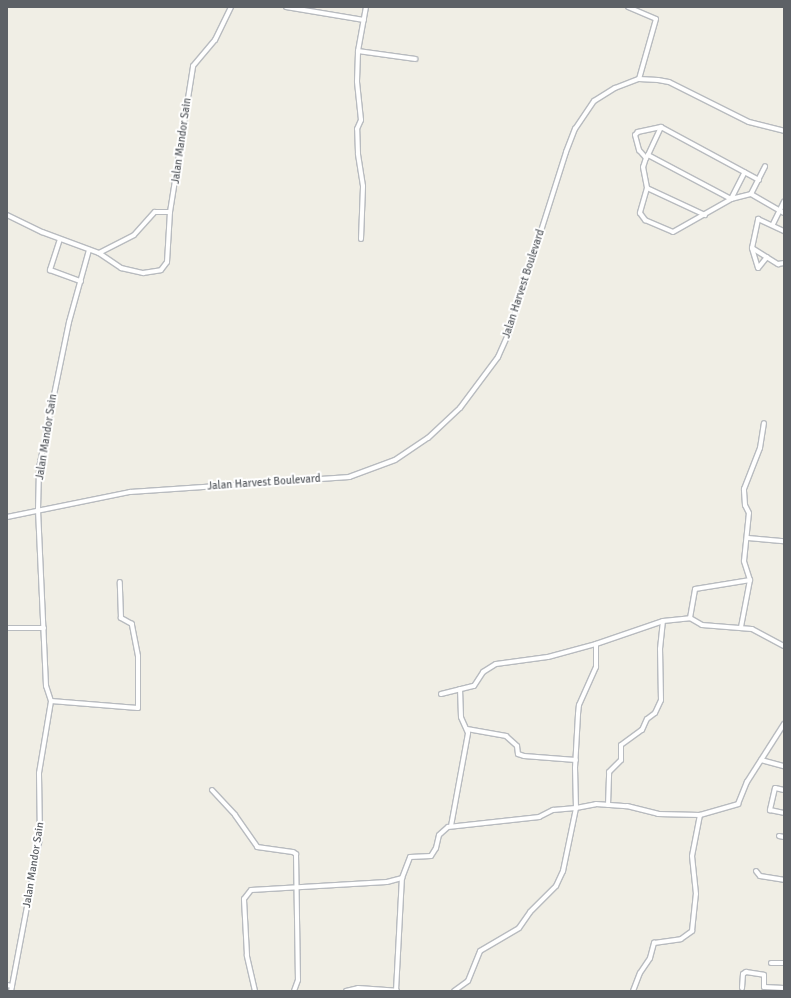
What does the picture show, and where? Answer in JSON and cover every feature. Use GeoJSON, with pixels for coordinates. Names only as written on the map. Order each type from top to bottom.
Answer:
{"type":"FeatureCollection","features":[{"type":"Feature","properties":{"kind":"street","name":"Jalan Mandor Sain"},"geometry":{"type":"LineString","coordinates":[[99,253],[121,268],[143,273],[161,270],[167,262],[170,212],[193,66],[215,40],[231,7]]}},
{"type":"Feature","properties":{"kind":"street"},"geometry":{"type":"LineString","coordinates":[[286,7],[364,20]]}},
{"type":"Feature","properties":{"kind":"street"},"geometry":{"type":"LineString","coordinates":[[361,239],[363,186],[358,153],[358,129],[361,120],[357,81],[358,51],[366,7]]}},
{"type":"Feature","properties":{"kind":"street"},"geometry":{"type":"LineString","coordinates":[[628,7],[656,19],[639,79]]}},
{"type":"Feature","properties":{"kind":"street"},"geometry":{"type":"LineString","coordinates":[[358,51],[415,59]]}},
{"type":"Feature","properties":{"kind":"street","name":"Jalan Harvest Boulevard"},"geometry":{"type":"LineString","coordinates":[[7,517],[130,492],[349,478],[379,468],[412,450],[460,408],[498,357],[508,335],[566,152],[586,109],[604,93],[639,79],[669,82],[749,122],[784,131]]}},
{"type":"Feature","properties":{"kind":"street"},"geometry":{"type":"LineString","coordinates":[[661,127],[643,168],[647,188],[641,216],[670,232],[705,215],[731,199],[751,194],[783,210]]}},
{"type":"Feature","properties":{"kind":"street"},"geometry":{"type":"LineString","coordinates":[[731,199],[647,156],[638,150],[635,136],[638,132],[661,127],[759,180]]}},
{"type":"Feature","properties":{"kind":"street"},"geometry":{"type":"LineString","coordinates":[[751,194],[766,166]]}},
{"type":"Feature","properties":{"kind":"street"},"geometry":{"type":"LineString","coordinates":[[731,199],[745,172]]}},
{"type":"Feature","properties":{"kind":"street"},"geometry":{"type":"LineString","coordinates":[[647,188],[705,215]]}},
{"type":"Feature","properties":{"kind":"street"},"geometry":{"type":"LineString","coordinates":[[775,220],[783,210],[784,201]]}},
{"type":"Feature","properties":{"kind":"street"},"geometry":{"type":"LineString","coordinates":[[7,215],[60,239],[99,253],[134,235],[155,212],[170,212]]}},
{"type":"Feature","properties":{"kind":"street"},"geometry":{"type":"LineString","coordinates":[[766,257],[758,268],[752,248],[758,219],[775,220],[784,231]]}},
{"type":"Feature","properties":{"kind":"street"},"geometry":{"type":"LineString","coordinates":[[60,239],[50,270],[81,281]]}},
{"type":"Feature","properties":{"kind":"street"},"geometry":{"type":"LineString","coordinates":[[752,248],[778,264],[784,263]]}},
{"type":"Feature","properties":{"kind":"street","name":"Jalan Mandor Sain"},"geometry":{"type":"LineString","coordinates":[[12,991],[9,985],[40,838],[39,773],[51,701],[46,686],[38,510],[39,468],[69,322],[89,250]]}},
{"type":"Feature","properties":{"kind":"street"},"geometry":{"type":"LineString","coordinates":[[741,627],[750,580],[744,561],[748,538],[749,512],[745,505],[744,489],[760,448],[764,423]]}},
{"type":"Feature","properties":{"kind":"street"},"geometry":{"type":"LineString","coordinates":[[748,538],[784,541]]}},
{"type":"Feature","properties":{"kind":"street"},"geometry":{"type":"LineString","coordinates":[[690,618],[694,589],[750,580]]}},
{"type":"Feature","properties":{"kind":"street"},"geometry":{"type":"LineString","coordinates":[[51,701],[138,708],[137,651],[132,624],[122,618],[120,582]]}},
{"type":"Feature","properties":{"kind":"street"},"geometry":{"type":"LineString","coordinates":[[441,694],[474,686],[483,672],[496,664],[548,657],[596,644],[663,622],[690,618],[702,625],[752,629],[784,646]]}},
{"type":"Feature","properties":{"kind":"street"},"geometry":{"type":"LineString","coordinates":[[608,805],[609,772],[622,760],[621,745],[642,730],[647,719],[655,713],[661,700],[660,649],[663,622]]}},
{"type":"Feature","properties":{"kind":"street"},"geometry":{"type":"LineString","coordinates":[[7,628],[44,628]]}},
{"type":"Feature","properties":{"kind":"street"},"geometry":{"type":"LineString","coordinates":[[454,991],[468,981],[480,951],[519,928],[530,912],[556,886],[563,871],[576,808],[576,760],[579,705],[596,667],[596,644]]}},
{"type":"Feature","properties":{"kind":"street"},"geometry":{"type":"LineString","coordinates":[[451,826],[461,783],[468,736],[467,729],[461,717],[460,689]]}},
{"type":"Feature","properties":{"kind":"street"},"geometry":{"type":"LineString","coordinates":[[346,991],[358,988],[397,991],[402,878],[409,858],[431,856],[436,848],[439,835],[443,829],[451,826],[539,817],[553,810],[608,805],[627,806],[658,814],[700,815],[738,804],[747,782],[784,724]]}},
{"type":"Feature","properties":{"kind":"street"},"geometry":{"type":"LineString","coordinates":[[467,729],[506,736],[517,746],[518,754],[524,756],[576,760]]}},
{"type":"Feature","properties":{"kind":"street"},"geometry":{"type":"LineString","coordinates":[[761,760],[784,766]]}},
{"type":"Feature","properties":{"kind":"street"},"geometry":{"type":"LineString","coordinates":[[784,790],[775,788],[770,810],[784,813]]}},
{"type":"Feature","properties":{"kind":"street"},"geometry":{"type":"LineString","coordinates":[[212,790],[235,815],[257,847],[295,853],[298,889],[298,980],[294,991]]}},
{"type":"Feature","properties":{"kind":"street"},"geometry":{"type":"LineString","coordinates":[[633,991],[640,973],[650,958],[654,943],[681,939],[692,931],[696,894],[692,856],[700,815]]}},
{"type":"Feature","properties":{"kind":"street"},"geometry":{"type":"LineString","coordinates":[[779,836],[784,837]]}},
{"type":"Feature","properties":{"kind":"street"},"geometry":{"type":"LineString","coordinates":[[756,870],[760,876],[784,880]]}},
{"type":"Feature","properties":{"kind":"street"},"geometry":{"type":"LineString","coordinates":[[255,991],[247,955],[245,896],[251,890],[298,889],[387,882],[402,878]]}},
{"type":"Feature","properties":{"kind":"street"},"geometry":{"type":"LineString","coordinates":[[771,963],[784,963]]}},
{"type":"Feature","properties":{"kind":"street"},"geometry":{"type":"LineString","coordinates":[[742,988],[743,974],[746,972],[764,975],[764,989],[784,988]]}}]}
